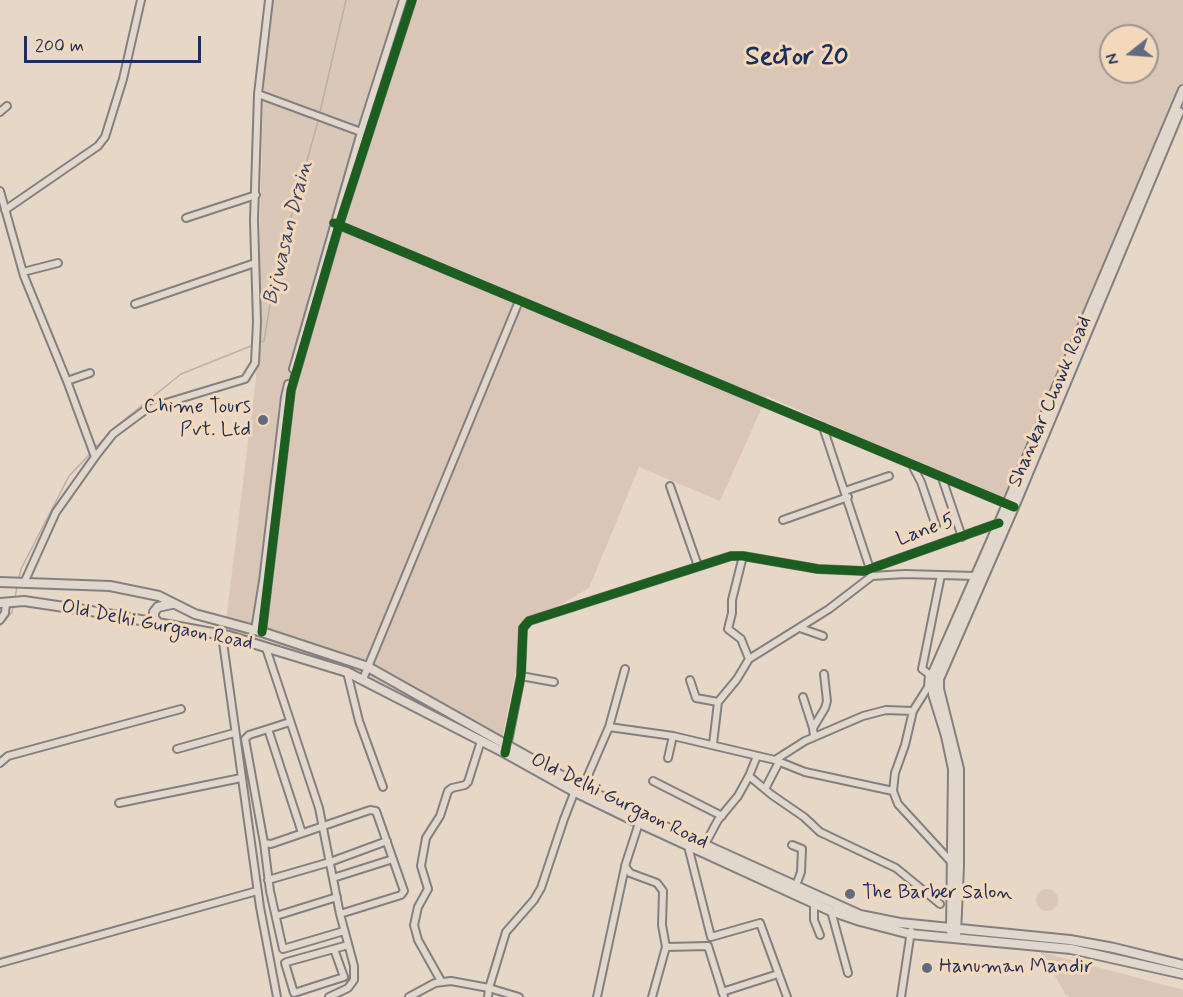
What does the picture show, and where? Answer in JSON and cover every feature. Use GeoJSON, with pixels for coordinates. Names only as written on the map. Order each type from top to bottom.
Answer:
{"type":"FeatureCollection","features":[{"type":"Feature","properties":{"kind":"main road","name":"Shankar Chowk Road"},"geometry":{"type":"LineString","coordinates":[[953,938],[958,769],[939,689],[939,680],[1183,90]]}},
{"type":"Feature","properties":{"kind":"main road","name":"Shankar Chowk Road"},"geometry":{"type":"LineString","coordinates":[[956,866],[953,769],[932,683],[933,673],[999,523],[1010,505],[1183,103]]}},
{"type":"Feature","properties":{"kind":"main road","name":"Old Delhi Gurgaon Road"},"geometry":{"type":"LineString","coordinates":[[0,582],[110,586],[159,596],[195,614],[258,631],[368,667],[506,749],[639,823],[688,846],[702,849]]}},
{"type":"Feature","properties":{"kind":"main road","name":"Old Delhi Gurgaon Road"},"geometry":{"type":"LineString","coordinates":[[8,603],[24,601],[222,635],[347,672],[481,741],[506,749]]}},
{"type":"Feature","properties":{"kind":"main road"},"geometry":{"type":"LineString","coordinates":[[158,623],[154,618],[154,612],[158,607],[164,604],[174,604]]}},
{"type":"Feature","properties":{"kind":"main road","name":"Old Delhi Gurgaon Road"},"geometry":{"type":"LineString","coordinates":[[578,788],[702,849],[794,890],[860,915],[912,925],[1090,948],[1183,965]]}},
{"type":"Feature","properties":{"kind":"main road","name":"Old Delhi Gurgaon Road"},"geometry":{"type":"LineString","coordinates":[[794,890],[831,911],[910,934],[1090,948],[1183,974]]}},
{"type":"Feature","properties":{"kind":"street"},"geometry":{"type":"LineString","coordinates":[[5,210],[98,146],[105,137],[123,79],[141,0]]}},
{"type":"Feature","properties":{"kind":"street"},"geometry":{"type":"LineString","coordinates":[[19,583],[56,512],[112,434],[144,411],[245,379],[255,363],[258,94],[269,0]]}},
{"type":"Feature","properties":{"kind":"street"},"geometry":{"type":"LineString","coordinates":[[258,631],[285,397],[361,132],[403,0]]}},
{"type":"Feature","properties":{"kind":"street"},"geometry":{"type":"LineString","coordinates":[[336,224],[412,0]]}},
{"type":"Feature","properties":{"kind":"street"},"geometry":{"type":"LineString","coordinates":[[258,94],[361,132]]}},
{"type":"Feature","properties":{"kind":"street"},"geometry":{"type":"LineString","coordinates":[[0,112],[7,106]]}},
{"type":"Feature","properties":{"kind":"street"},"geometry":{"type":"LineString","coordinates":[[0,191],[23,273],[95,457]]}},
{"type":"Feature","properties":{"kind":"street"},"geometry":{"type":"LineString","coordinates":[[186,218],[256,195]]}},
{"type":"Feature","properties":{"kind":"street"},"geometry":{"type":"LineString","coordinates":[[336,224],[1010,505]]}},
{"type":"Feature","properties":{"kind":"street"},"geometry":{"type":"LineString","coordinates":[[23,273],[58,263]]}},
{"type":"Feature","properties":{"kind":"street"},"geometry":{"type":"LineString","coordinates":[[135,304],[255,264]]}},
{"type":"Feature","properties":{"kind":"street"},"geometry":{"type":"LineString","coordinates":[[363,679],[519,301]]}},
{"type":"Feature","properties":{"kind":"street"},"geometry":{"type":"LineString","coordinates":[[67,381],[90,373]]}},
{"type":"Feature","properties":{"kind":"street"},"geometry":{"type":"LineString","coordinates":[[823,427],[847,494],[871,573]]}},
{"type":"Feature","properties":{"kind":"street"},"geometry":{"type":"LineString","coordinates":[[911,464],[921,482],[936,525]]}},
{"type":"Feature","properties":{"kind":"street"},"geometry":{"type":"LineString","coordinates":[[783,520],[890,476]]}},
{"type":"Feature","properties":{"kind":"street"},"geometry":{"type":"LineString","coordinates":[[941,476],[962,537]]}},
{"type":"Feature","properties":{"kind":"street"},"geometry":{"type":"LineString","coordinates":[[670,486],[698,566]]}},
{"type":"Feature","properties":{"kind":"street","name":"Lane 5"},"geometry":{"type":"LineString","coordinates":[[718,702],[737,679],[749,659],[829,609],[871,573],[999,523]]}},
{"type":"Feature","properties":{"kind":"street"},"geometry":{"type":"LineString","coordinates":[[743,556],[732,600],[729,629],[741,639],[749,659]]}},
{"type":"Feature","properties":{"kind":"street"},"geometry":{"type":"LineString","coordinates":[[506,749],[520,676],[523,628],[529,621],[727,557],[743,556],[854,572],[975,576]]}},
{"type":"Feature","properties":{"kind":"street"},"geometry":{"type":"LineString","coordinates":[[941,575],[922,669],[929,674],[928,687],[913,711],[895,773],[893,790],[897,804],[956,866]]}},
{"type":"Feature","properties":{"kind":"street"},"geometry":{"type":"LineString","coordinates":[[0,620],[8,603]]}},
{"type":"Feature","properties":{"kind":"street"},"geometry":{"type":"LineString","coordinates":[[800,628],[823,636]]}},
{"type":"Feature","properties":{"kind":"street"},"geometry":{"type":"LineString","coordinates":[[222,635],[257,891],[278,997]]}},
{"type":"Feature","properties":{"kind":"street"},"geometry":{"type":"LineString","coordinates":[[266,648],[319,808],[336,897],[354,966],[354,980],[342,992],[329,997]]}},
{"type":"Feature","properties":{"kind":"street"},"geometry":{"type":"LineString","coordinates":[[488,997],[506,932],[534,900],[541,888],[578,788],[609,727],[625,669]]}},
{"type":"Feature","properties":{"kind":"street"},"geometry":{"type":"LineString","coordinates":[[347,672],[359,721],[383,787]]}},
{"type":"Feature","properties":{"kind":"street"},"geometry":{"type":"LineString","coordinates":[[813,728],[827,701],[824,674]]}},
{"type":"Feature","properties":{"kind":"street"},"geometry":{"type":"LineString","coordinates":[[520,676],[554,682]]}},
{"type":"Feature","properties":{"kind":"street"},"geometry":{"type":"LineString","coordinates":[[690,680],[696,699],[718,702],[713,744]]}},
{"type":"Feature","properties":{"kind":"street"},"geometry":{"type":"LineString","coordinates":[[803,697],[814,737]]}},
{"type":"Feature","properties":{"kind":"street"},"geometry":{"type":"LineString","coordinates":[[0,763],[8,756],[181,709]]}},
{"type":"Feature","properties":{"kind":"street"},"geometry":{"type":"LineString","coordinates":[[765,789],[777,761],[814,737],[876,712],[913,711]]}},
{"type":"Feature","properties":{"kind":"street"},"geometry":{"type":"LineString","coordinates":[[290,722],[249,735],[245,739],[264,843],[268,880],[284,949],[344,931]]}},
{"type":"Feature","properties":{"kind":"street"},"geometry":{"type":"LineString","coordinates":[[609,727],[713,744],[777,761],[805,772],[893,790]]}},
{"type":"Feature","properties":{"kind":"street"},"geometry":{"type":"LineString","coordinates":[[268,729],[302,833]]}},
{"type":"Feature","properties":{"kind":"street"},"geometry":{"type":"LineString","coordinates":[[177,749],[234,733]]}},
{"type":"Feature","properties":{"kind":"street"},"geometry":{"type":"LineString","coordinates":[[668,758],[673,736]]}},
{"type":"Feature","properties":{"kind":"street"},"geometry":{"type":"LineString","coordinates":[[441,981],[418,940],[414,925],[418,907],[428,889],[421,867],[426,838],[440,816],[448,791],[468,782],[481,741]]}},
{"type":"Feature","properties":{"kind":"street"},"geometry":{"type":"LineString","coordinates":[[702,849],[722,816],[738,796],[757,756]]}},
{"type":"Feature","properties":{"kind":"street"},"geometry":{"type":"LineString","coordinates":[[749,776],[830,838],[896,868],[940,904]]}},
{"type":"Feature","properties":{"kind":"street"},"geometry":{"type":"LineString","coordinates":[[119,803],[240,778]]}},
{"type":"Feature","properties":{"kind":"street"},"geometry":{"type":"LineString","coordinates":[[653,782],[722,816]]}},
{"type":"Feature","properties":{"kind":"street"},"geometry":{"type":"LineString","coordinates":[[264,843],[271,844],[373,810],[378,814],[404,891],[403,894],[340,914]]}},
{"type":"Feature","properties":{"kind":"street"},"geometry":{"type":"LineString","coordinates":[[597,997],[625,866],[639,823]]}},
{"type":"Feature","properties":{"kind":"street"},"geometry":{"type":"LineString","coordinates":[[268,880],[330,862],[387,841]]}},
{"type":"Feature","properties":{"kind":"street"},"geometry":{"type":"LineString","coordinates":[[792,845],[802,849],[801,872],[794,890]]}},
{"type":"Feature","properties":{"kind":"street"},"geometry":{"type":"LineString","coordinates":[[688,846],[711,937],[760,922],[787,997]]}},
{"type":"Feature","properties":{"kind":"street"},"geometry":{"type":"LineString","coordinates":[[333,878],[393,859]]}},
{"type":"Feature","properties":{"kind":"street"},"geometry":{"type":"LineString","coordinates":[[625,866],[630,873],[657,883],[663,897],[662,925],[666,947],[652,997]]}},
{"type":"Feature","properties":{"kind":"street"},"geometry":{"type":"LineString","coordinates":[[0,963],[257,891]]}},
{"type":"Feature","properties":{"kind":"street"},"geometry":{"type":"LineString","coordinates":[[276,916],[336,897]]}},
{"type":"Feature","properties":{"kind":"street"},"geometry":{"type":"LineString","coordinates":[[818,905],[814,908],[813,920],[820,935]]}},
{"type":"Feature","properties":{"kind":"street"},"geometry":{"type":"LineString","coordinates":[[831,911],[848,973]]}},
{"type":"Feature","properties":{"kind":"street"},"geometry":{"type":"LineString","coordinates":[[901,997],[912,925]]}},
{"type":"Feature","properties":{"kind":"street"},"geometry":{"type":"LineString","coordinates":[[334,949],[344,976],[294,993],[285,963],[334,949],[348,945]]}},
{"type":"Feature","properties":{"kind":"street"},"geometry":{"type":"LineString","coordinates":[[666,947],[708,946],[723,995],[778,974]]}},
{"type":"Feature","properties":{"kind":"street"},"geometry":{"type":"LineString","coordinates":[[409,997],[441,981],[489,988],[519,997]]}},
{"type":"Feature","properties":{"kind":"shaded area"},"geometry":{"type":"Polygon","coordinates":[[[266,0],[1183,0],[1183,87],[1008,503],[767,396],[720,501],[639,467],[589,588],[525,625],[500,750],[347,669],[225,629],[256,378],[266,0]]]}},
{"type":"Feature","properties":{"kind":"shaded area"},"geometry":{"type":"Polygon","coordinates":[[[268,0],[405,0],[309,292],[285,388],[260,382],[268,0]]]}},
{"type":"Feature","properties":{"kind":"shaded area"},"geometry":{"type":"Polygon","coordinates":[[[1047,889],[1055,892],[1058,900],[1055,908],[1047,911],[1039,908],[1036,900],[1039,892],[1047,889]]]}},
{"type":"Feature","properties":{"kind":"shaded area"},"geometry":{"type":"Polygon","coordinates":[[[1041,952],[1183,990],[1183,997],[1070,997],[1066,995],[1052,971],[1040,966],[1041,952]]]}},
{"type":"Feature","properties":{"kind":"waterway","name":"Bijwasan Drain"},"geometry":{"type":"LineString","coordinates":[[320,112],[346,0]]}},
{"type":"Feature","properties":{"kind":"waterway","name":"Bijwasan Drain"},"geometry":{"type":"LineString","coordinates":[[260,342],[264,341],[275,275],[318,121]]}},
{"type":"Feature","properties":{"kind":"waterway","name":"Bijwasan Drain"},"geometry":{"type":"LineString","coordinates":[[96,447],[114,428],[181,374],[251,346]]}},
{"type":"Feature","properties":{"kind":"waterway","name":"Bijwasan Drain"},"geometry":{"type":"LineString","coordinates":[[18,581],[21,569],[69,476],[89,455]]}},
{"type":"Feature","properties":{"kind":"waterway","name":"Bijwasan Drain"},"geometry":{"type":"LineString","coordinates":[[15,598],[17,586]]}},
{"type":"Feature","properties":{"kind":"waterway","name":"Bijwasan Drain"},"geometry":{"type":"LineString","coordinates":[[0,626],[12,612],[13,606]]}},
{"type":"Feature","properties":{"kind":"cycle path"},"geometry":{"type":"LineString","coordinates":[[262,632],[291,390],[339,225],[412,0]]}},
{"type":"Feature","properties":{"kind":"cycle path"},"geometry":{"type":"LineString","coordinates":[[334,223],[1014,507]]}},
{"type":"Feature","properties":{"kind":"cycle path"},"geometry":{"type":"LineString","coordinates":[[505,753],[521,676],[523,628],[529,621],[731,556],[818,569],[864,571],[999,523]]}},
{"type":"Feature","properties":{"kind":"place","name":"Chime Tours Pvt. Ltd"},"geometry":{"type":"Point","coordinates":[263,420]}},
{"type":"Feature","properties":{"kind":"place","name":"The Barber Salon"},"geometry":{"type":"Point","coordinates":[850,894]}},
{"type":"Feature","properties":{"kind":"place","name":"Hanuman Mandir"},"geometry":{"type":"Point","coordinates":[927,968]}},
{"type":"Feature","properties":{"kind":"district","name":"Sector 20"},"geometry":{"type":"Point","coordinates":[797,59]}}]}
